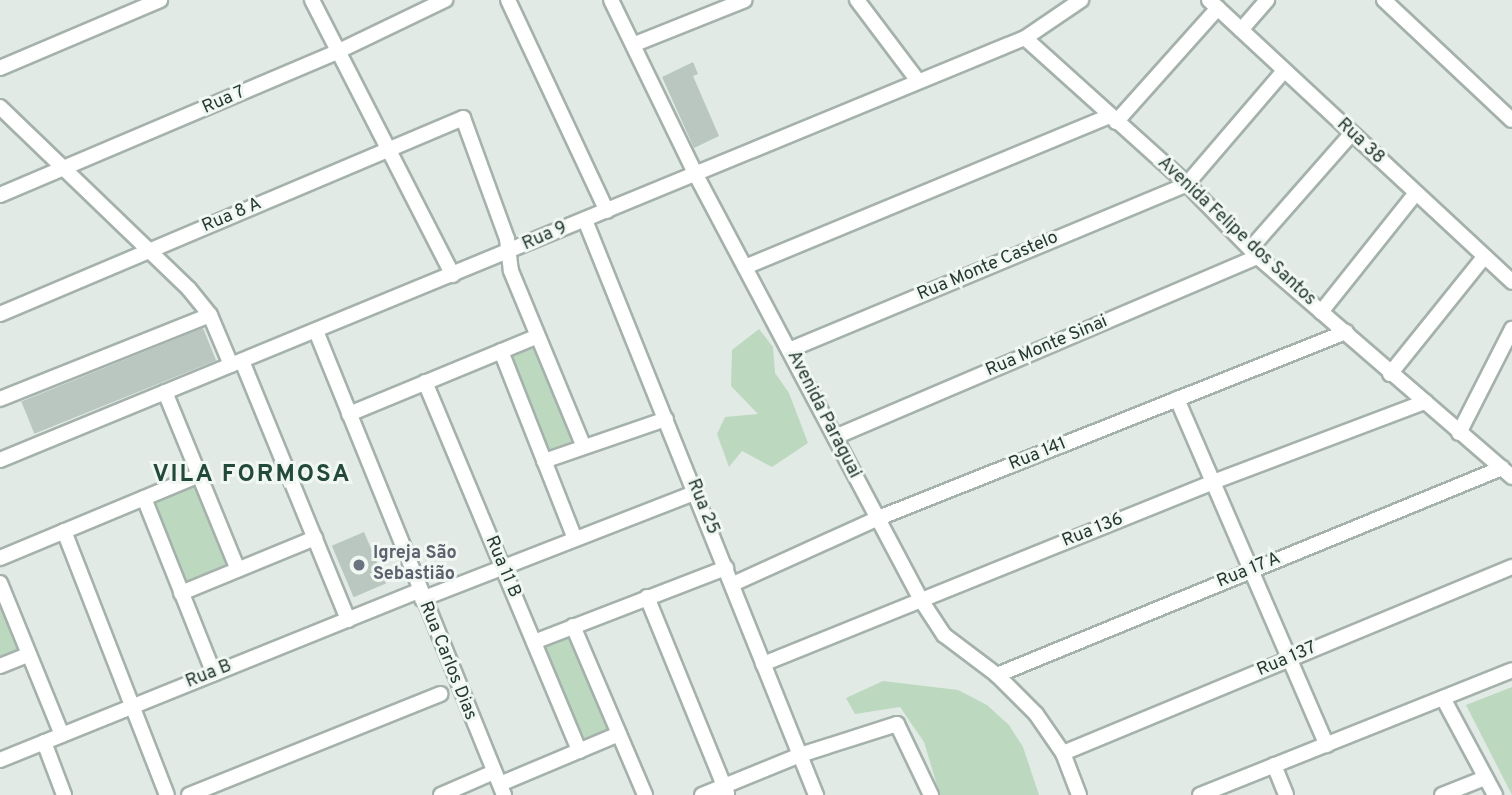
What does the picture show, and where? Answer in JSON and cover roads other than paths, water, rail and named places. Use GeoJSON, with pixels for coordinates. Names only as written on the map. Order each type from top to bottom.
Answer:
{"type":"FeatureCollection","features":[{"type":"Feature","properties":{"kind":"street"},"geometry":{"type":"LineString","coordinates":[[0,68],[160,0]]}},
{"type":"Feature","properties":{"kind":"street"},"geometry":{"type":"LineString","coordinates":[[312,0],[453,275]]}},
{"type":"Feature","properties":{"kind":"street","name":"Rua 7"},"geometry":{"type":"LineString","coordinates":[[0,195],[67,169],[338,51],[445,0]]}},
{"type":"Feature","properties":{"kind":"street"},"geometry":{"type":"LineString","coordinates":[[508,0],[607,211]]}},
{"type":"Feature","properties":{"kind":"street","name":"Avenida Paraguai"},"geometry":{"type":"LineString","coordinates":[[611,0],[635,44],[696,175],[921,600],[944,635],[997,675],[1036,714],[1063,753],[1079,795]]}},
{"type":"Feature","properties":{"kind":"street"},"geometry":{"type":"LineString","coordinates":[[635,44],[745,0]]}},
{"type":"Feature","properties":{"kind":"street"},"geometry":{"type":"LineString","coordinates":[[857,0],[918,81]]}},
{"type":"Feature","properties":{"kind":"street","name":"Rua 9"},"geometry":{"type":"LineString","coordinates":[[1,457],[509,253],[1025,38],[1082,0]]}},
{"type":"Feature","properties":{"kind":"street"},"geometry":{"type":"LineString","coordinates":[[1241,30],[1268,0]]}},
{"type":"Feature","properties":{"kind":"street"},"geometry":{"type":"LineString","coordinates":[[1384,0],[1512,120]]}},
{"type":"Feature","properties":{"kind":"street"},"geometry":{"type":"LineString","coordinates":[[745,267],[1112,119],[1213,4]]}},
{"type":"Feature","properties":{"kind":"street","name":"Rua 38"},"geometry":{"type":"LineString","coordinates":[[1213,4],[1512,282]]}},
{"type":"Feature","properties":{"kind":"street","name":"Avenida Felipe dos Santos"},"geometry":{"type":"LineString","coordinates":[[1025,38],[1187,184],[1254,253],[1346,332],[1390,374],[1507,472]]}},
{"type":"Feature","properties":{"kind":"street"},"geometry":{"type":"LineString","coordinates":[[1187,184],[1284,71]]}},
{"type":"Feature","properties":{"kind":"street"},"geometry":{"type":"LineString","coordinates":[[0,107],[152,250],[210,315],[236,363],[315,538],[348,620]]}},
{"type":"Feature","properties":{"kind":"street","name":"Rua 8 A"},"geometry":{"type":"LineString","coordinates":[[0,314],[463,118],[509,253]]}},
{"type":"Feature","properties":{"kind":"street"},"geometry":{"type":"LineString","coordinates":[[1254,253],[1351,134]]}},
{"type":"Feature","properties":{"kind":"street","name":"Rua Monte Castelo"},"geometry":{"type":"LineString","coordinates":[[789,350],[1187,184]]}},
{"type":"Feature","properties":{"kind":"street"},"geometry":{"type":"LineString","coordinates":[[1321,312],[1416,193]]}},
{"type":"Feature","properties":{"kind":"street","name":"Rua 25"},"geometry":{"type":"LineString","coordinates":[[585,220],[816,795]]}},
{"type":"Feature","properties":{"kind":"street"},"geometry":{"type":"LineString","coordinates":[[509,253],[511,271],[583,445]]}},
{"type":"Feature","properties":{"kind":"street","name":"Rua Monte Sinai"},"geometry":{"type":"LineString","coordinates":[[835,437],[1254,253]]}},
{"type":"Feature","properties":{"kind":"street"},"geometry":{"type":"LineString","coordinates":[[1390,374],[1484,257]]}},
{"type":"Feature","properties":{"kind":"street"},"geometry":{"type":"LineString","coordinates":[[0,399],[210,315]]}},
{"type":"Feature","properties":{"kind":"street"},"geometry":{"type":"LineString","coordinates":[[1459,432],[1512,329]]}},
{"type":"Feature","properties":{"kind":"street","name":"Rua Carlos Dias"},"geometry":{"type":"LineString","coordinates":[[316,331],[420,595],[499,784]]}},
{"type":"Feature","properties":{"kind":"street","name":"Rua 141"},"geometry":{"type":"LineString","coordinates":[[733,584],[876,519],[1346,332]]}},
{"type":"Feature","properties":{"kind":"street"},"geometry":{"type":"LineString","coordinates":[[349,414],[538,336]]}},
{"type":"Feature","properties":{"kind":"street"},"geometry":{"type":"LineString","coordinates":[[501,351],[575,539]]}},
{"type":"Feature","properties":{"kind":"street","name":"Rua 11 B"},"geometry":{"type":"LineString","coordinates":[[425,382],[579,751]]}},
{"type":"Feature","properties":{"kind":"street"},"geometry":{"type":"LineString","coordinates":[[165,392],[238,570]]}},
{"type":"Feature","properties":{"kind":"street"},"geometry":{"type":"LineString","coordinates":[[1177,399],[1327,744]]}},
{"type":"Feature","properties":{"kind":"street","name":"Rua 136"},"geometry":{"type":"LineString","coordinates":[[763,664],[1213,482],[1424,402]]}},
{"type":"Feature","properties":{"kind":"street"},"geometry":{"type":"LineString","coordinates":[[544,461],[583,445],[666,419]]}},
{"type":"Feature","properties":{"kind":"street","name":"Rua 17 A"},"geometry":{"type":"LineString","coordinates":[[997,675],[1251,570],[1507,472]]}},
{"type":"Feature","properties":{"kind":"street"},"geometry":{"type":"LineString","coordinates":[[0,558],[199,475]]}},
{"type":"Feature","properties":{"kind":"street","name":"Rua B"},"geometry":{"type":"LineString","coordinates":[[0,760],[348,620],[503,568],[696,492]]}},
{"type":"Feature","properties":{"kind":"street"},"geometry":{"type":"LineString","coordinates":[[144,498],[214,674]]}},
{"type":"Feature","properties":{"kind":"street"},"geometry":{"type":"LineString","coordinates":[[64,531],[167,795]]}},
{"type":"Feature","properties":{"kind":"street"},"geometry":{"type":"LineString","coordinates":[[181,593],[315,538]]}},
{"type":"Feature","properties":{"kind":"street","name":"Rua 137"},"geometry":{"type":"LineString","coordinates":[[1063,753],[1512,567]]}},
{"type":"Feature","properties":{"kind":"street"},"geometry":{"type":"LineString","coordinates":[[534,642],[726,568]]}},
{"type":"Feature","properties":{"kind":"street"},"geometry":{"type":"LineString","coordinates":[[0,583],[62,735]]}},
{"type":"Feature","properties":{"kind":"street"},"geometry":{"type":"LineString","coordinates":[[647,597],[725,791]]}},
{"type":"Feature","properties":{"kind":"street"},"geometry":{"type":"LineString","coordinates":[[573,626],[645,795]]}},
{"type":"Feature","properties":{"kind":"street"},"geometry":{"type":"LineString","coordinates":[[0,666],[29,654]]}},
{"type":"Feature","properties":{"kind":"street"},"geometry":{"type":"LineString","coordinates":[[1200,795],[1512,670]]}},
{"type":"Feature","properties":{"kind":"street"},"geometry":{"type":"LineString","coordinates":[[189,795],[440,694]]}},
{"type":"Feature","properties":{"kind":"street"},"geometry":{"type":"LineString","coordinates":[[1443,698],[1495,795]]}},
{"type":"Feature","properties":{"kind":"street"},"geometry":{"type":"LineString","coordinates":[[702,795],[725,791],[800,755],[897,724],[931,795]]}},
{"type":"Feature","properties":{"kind":"street"},"geometry":{"type":"LineString","coordinates":[[441,795],[499,784],[619,734]]}},
{"type":"Feature","properties":{"kind":"street"},"geometry":{"type":"LineString","coordinates":[[44,742],[64,795]]}},
{"type":"Feature","properties":{"kind":"street"},"geometry":{"type":"LineString","coordinates":[[1274,765],[1286,795]]}},
{"type":"Feature","properties":{"kind":"street"},"geometry":{"type":"LineString","coordinates":[[1442,795],[1485,778]]}},
{"type":"Feature","properties":{"kind":"place","name":"Igreja São Sebastião"},"geometry":{"type":"Point","coordinates":[359,565]}},
{"type":"Feature","properties":{"kind":"district","name":"VILA FORMOSA"},"geometry":{"type":"Point","coordinates":[252,476]}}]}
